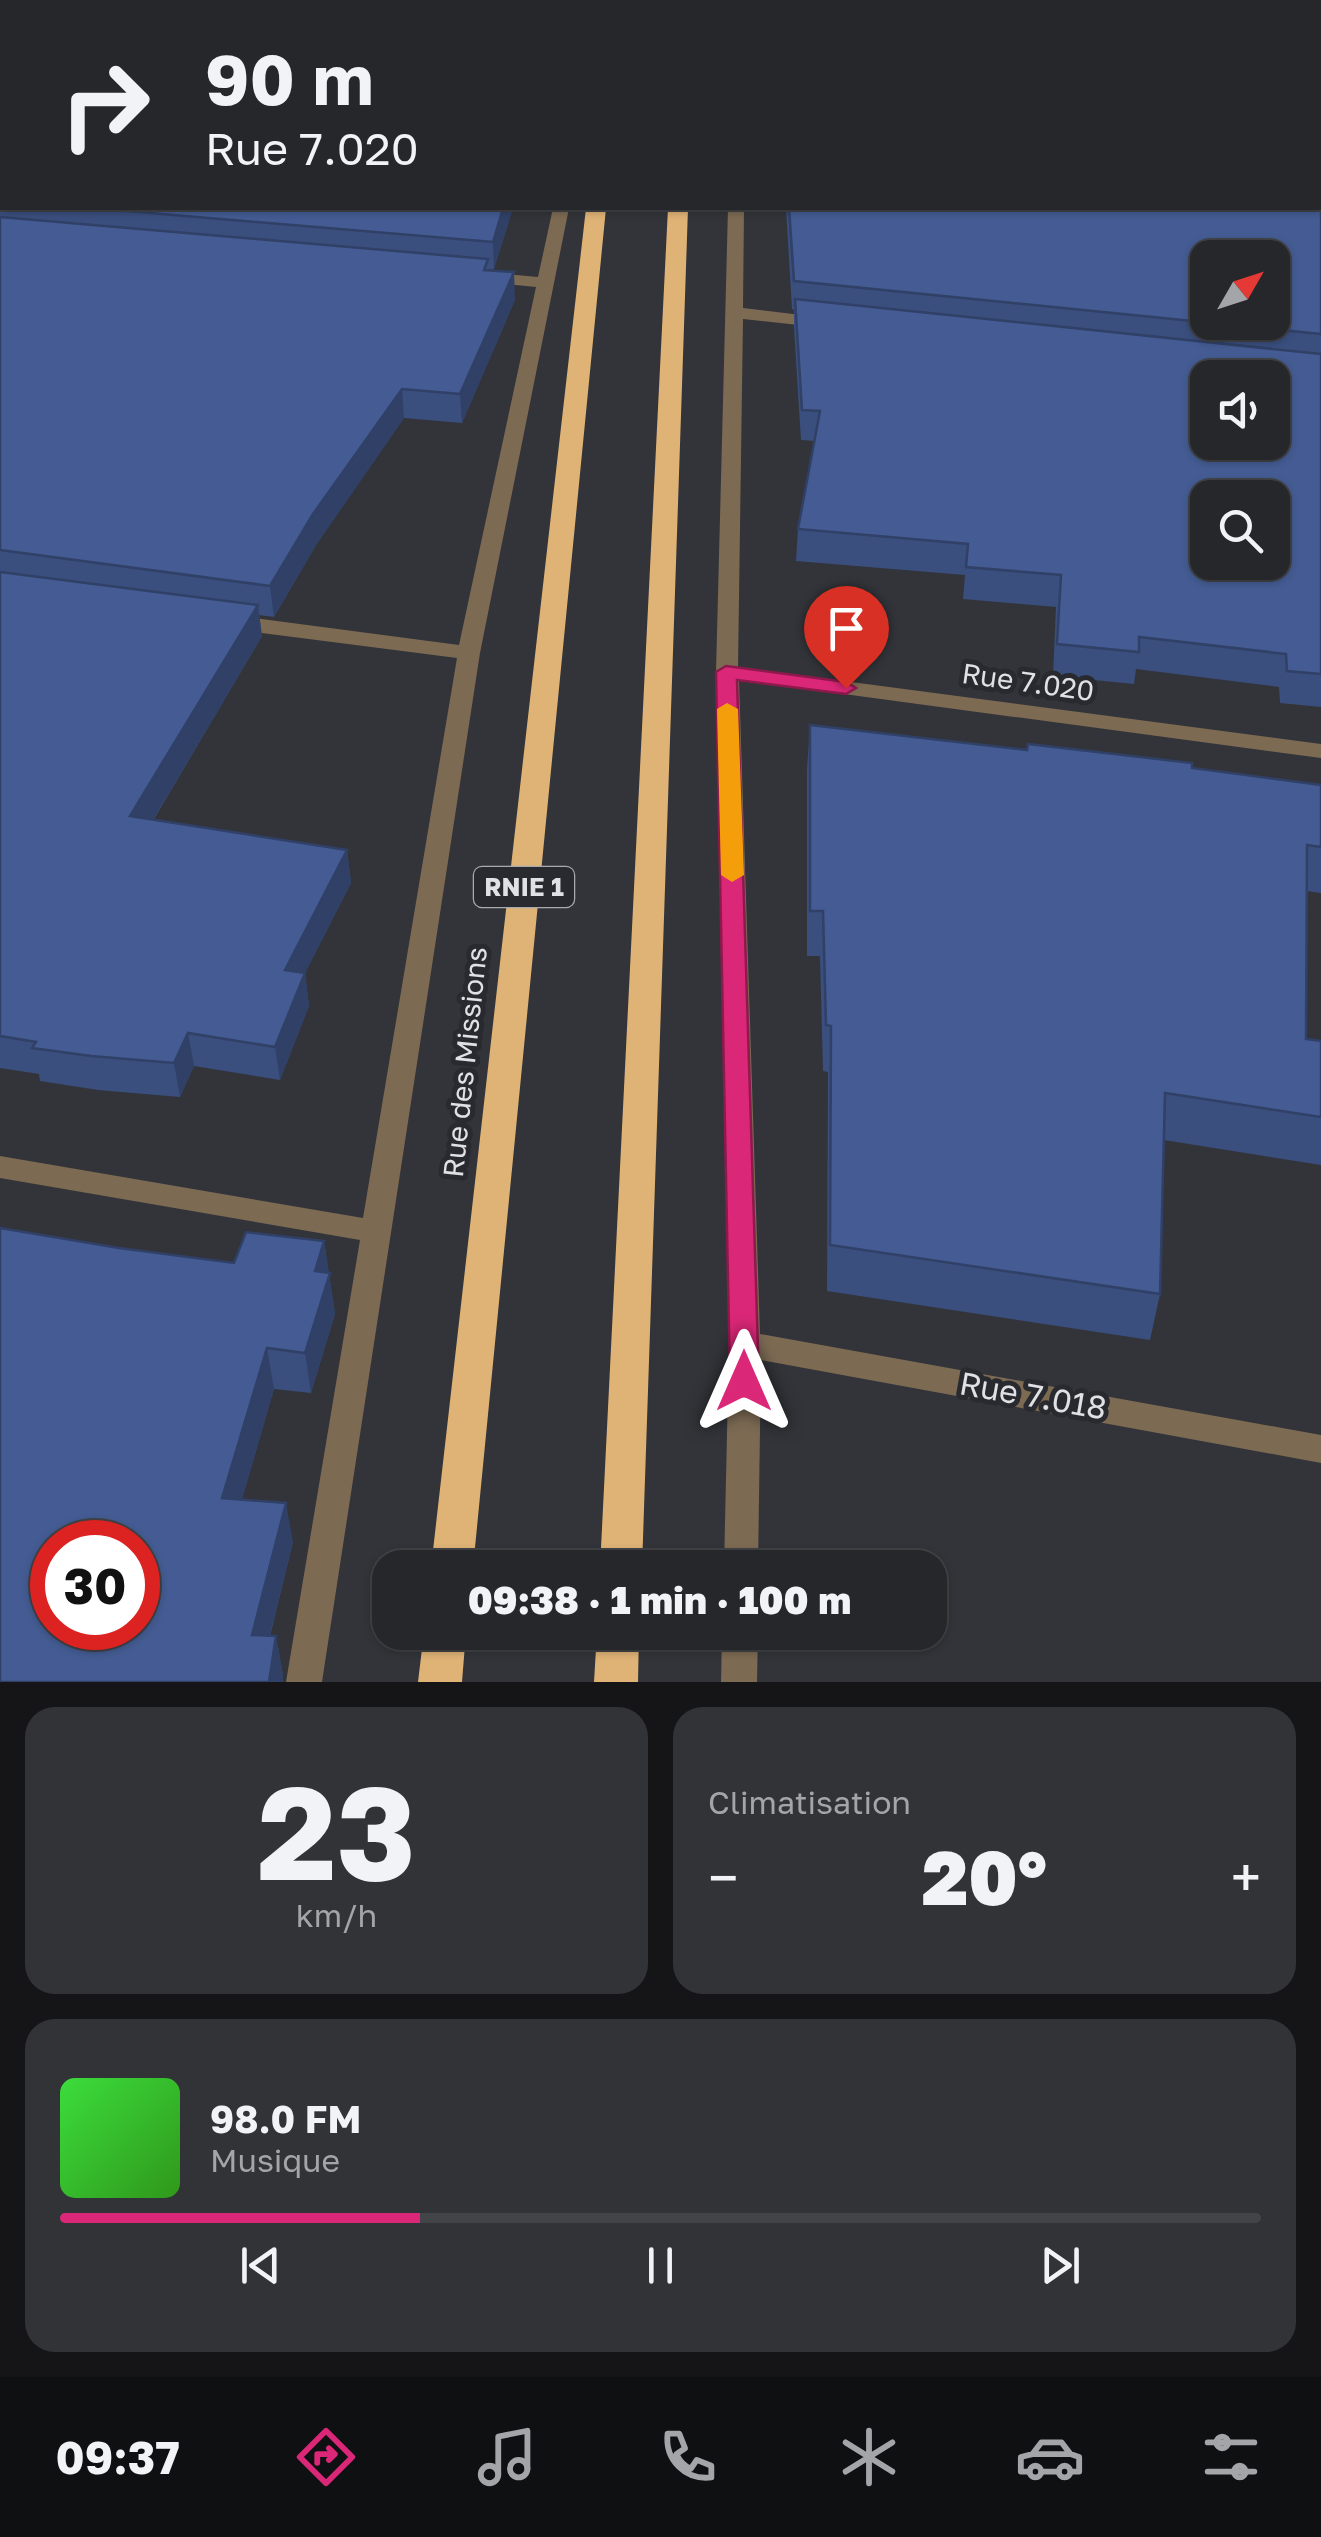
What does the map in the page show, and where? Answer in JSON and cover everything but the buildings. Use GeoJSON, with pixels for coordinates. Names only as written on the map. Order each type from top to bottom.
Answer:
{"type":"FeatureCollection","features":[{"type":"Feature","properties":{"kind":"highway","name":"Rue des Missions"},"geometry":{"type":"LineString","coordinates":[[454,1550],[596,210]]}},
{"type":"Feature","properties":{"kind":"highway"},"geometry":{"type":"LineString","coordinates":[[622,1550],[678,210]]}},
{"type":"Feature","properties":{"kind":"highway"},"geometry":{"type":"LineString","coordinates":[[440,1682],[443,1650]]}},
{"type":"Feature","properties":{"kind":"highway"},"geometry":{"type":"LineString","coordinates":[[616,1682],[617,1650]]}},
{"type":"Feature","properties":{"kind":"street"},"geometry":{"type":"LineString","coordinates":[[304,1682],[469,654],[561,210]]}},
{"type":"Feature","properties":{"kind":"street"},"geometry":{"type":"LineString","coordinates":[[736,210],[737,314],[726,672],[745,1344],[741,1550]]}},
{"type":"Feature","properties":{"kind":"street"},"geometry":{"type":"LineString","coordinates":[[468,276],[546,283]]}},
{"type":"Feature","properties":{"kind":"street"},"geometry":{"type":"LineString","coordinates":[[737,314],[854,326]]}},
{"type":"Feature","properties":{"kind":"street"},"geometry":{"type":"LineString","coordinates":[[215,620],[469,654]]}},
{"type":"Feature","properties":{"kind":"street","name":"Rue 7.020"},"geometry":{"type":"LineString","coordinates":[[726,672],[1321,751]]}},
{"type":"Feature","properties":{"kind":"street"},"geometry":{"type":"LineString","coordinates":[[0,1167],[378,1232]]}},
{"type":"Feature","properties":{"kind":"street","name":"Rue 7.018"},"geometry":{"type":"LineString","coordinates":[[745,1344],[1321,1448]]}},
{"type":"Feature","properties":{"kind":"street"},"geometry":{"type":"LineString","coordinates":[[739,1682],[740,1650]]}},
{"type":"Feature","properties":{"kind":"slow traffic"},"geometry":{"type":"LineString","coordinates":[[727,709],[732,875]]}},
{"type":"Feature","properties":{"kind":"route"},"geometry":{"type":"LineString","coordinates":[[744,1381],[726,672],[846,688]]}}]}
